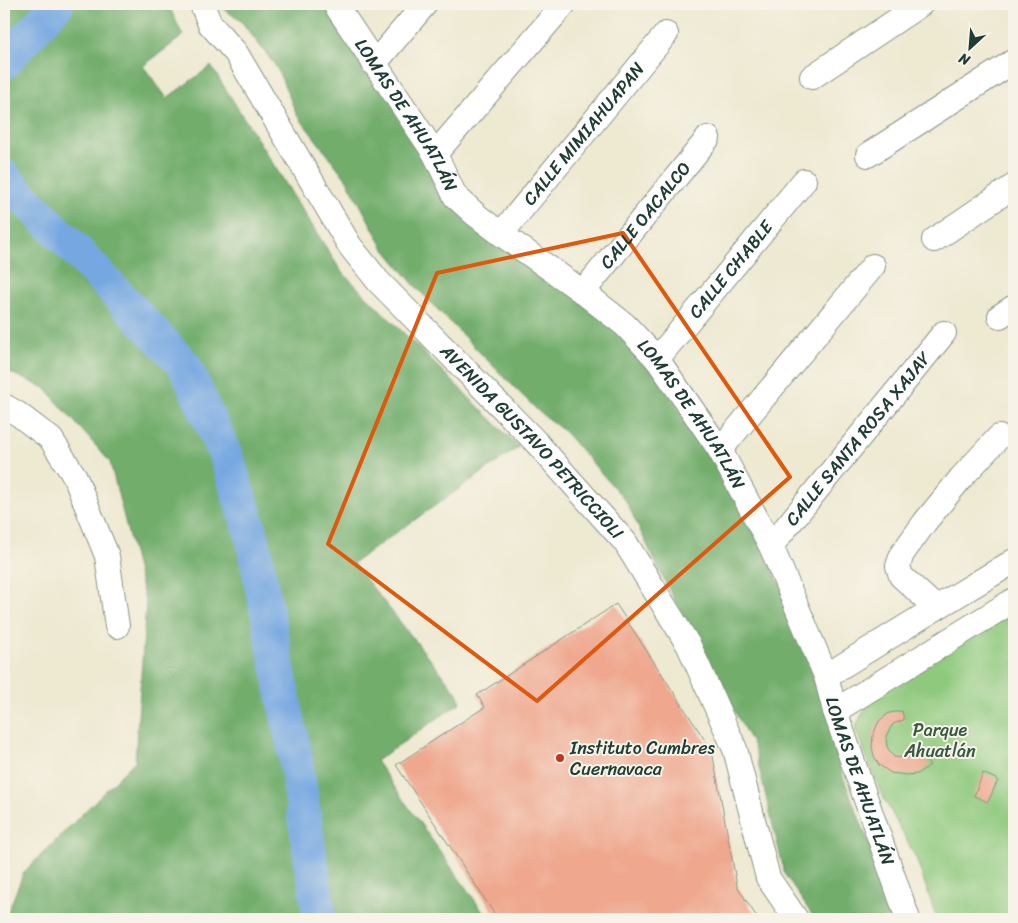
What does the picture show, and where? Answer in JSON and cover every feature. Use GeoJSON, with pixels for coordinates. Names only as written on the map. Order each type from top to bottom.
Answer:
{"type":"FeatureCollection","features":[{"type":"Feature","properties":{"kind":"street","name":"AVENIDA GUSTAVO PETRICCIOLI"},"geometry":{"type":"LineString","coordinates":[[203,4],[210,24],[236,53],[350,246],[378,281],[535,441],[625,542],[689,646],[735,749],[768,878],[796,919]]}},
{"type":"Feature","properties":{"kind":"street","name":"LOMAS DE AHUATLÁN"},"geometry":{"type":"LineString","coordinates":[[335,4],[435,154],[455,196],[501,234],[583,292],[625,325],[657,358],[720,450],[771,546],[826,676],[835,711],[908,919]]}},
{"type":"Feature","properties":{"kind":"street"},"geometry":{"type":"LineString","coordinates":[[374,64],[425,4]]}},
{"type":"Feature","properties":{"kind":"street"},"geometry":{"type":"LineString","coordinates":[[435,154],[564,4]]}},
{"type":"Feature","properties":{"kind":"street"},"geometry":{"type":"LineString","coordinates":[[812,77],[920,4]]}},
{"type":"Feature","properties":{"kind":"street","name":"CALLE MIMIAHUAPAN"},"geometry":{"type":"LineString","coordinates":[[501,234],[666,34]]}},
{"type":"Feature","properties":{"kind":"street"},"geometry":{"type":"LineString","coordinates":[[868,155],[1014,61]]}},
{"type":"Feature","properties":{"kind":"street","name":"CALLE OACALCO"},"geometry":{"type":"LineString","coordinates":[[583,292],[708,138]]}},
{"type":"Feature","properties":{"kind":"street","name":"CALLE CHABLE"},"geometry":{"type":"LineString","coordinates":[[657,358],[804,181]]}},
{"type":"Feature","properties":{"kind":"street"},"geometry":{"type":"LineString","coordinates":[[934,240],[1014,186]]}},
{"type":"Feature","properties":{"kind":"street"},"geometry":{"type":"LineString","coordinates":[[720,450],[873,266]]}},
{"type":"Feature","properties":{"kind":"street","name":"CALLE SANTA ROSA XAJAY"},"geometry":{"type":"LineString","coordinates":[[771,546],[944,333]]}},
{"type":"Feature","properties":{"kind":"street"},"geometry":{"type":"LineString","coordinates":[[4,406],[51,439],[75,477],[107,556],[117,626]]}},
{"type":"Feature","properties":{"kind":"street"},"geometry":{"type":"LineString","coordinates":[[936,608],[901,576],[898,566],[902,554],[931,514],[999,437]]}},
{"type":"Feature","properties":{"kind":"street"},"geometry":{"type":"LineString","coordinates":[[826,676],[1014,561]]}},
{"type":"Feature","properties":{"kind":"street"},"geometry":{"type":"LineString","coordinates":[[835,711],[1014,600]]}},
{"type":"Feature","properties":{"kind":"highlighted area"},"geometry":{"type":"Polygon","coordinates":[[[623,233],[790,477],[537,701],[328,544],[437,273],[623,233]]]}},
{"type":"Feature","properties":{"kind":"green space"},"geometry":{"type":"Polygon","coordinates":[[[4,4],[168,4],[183,36],[143,66],[167,98],[211,66],[341,271],[519,447],[353,563],[457,693],[461,702],[376,761],[488,919],[5,919],[24,872],[135,761],[146,604],[110,462],[45,388],[4,370],[4,4]]]}},
{"type":"Feature","properties":{"kind":"green space"},"geometry":{"type":"Polygon","coordinates":[[[225,4],[343,4],[452,190],[608,312],[717,457],[813,651],[842,774],[866,836],[894,898],[899,919],[815,919],[785,875],[754,747],[665,582],[626,501],[564,431],[538,411],[415,286],[383,247],[347,180],[297,115],[277,68],[241,21],[225,10],[225,4]]]}},
{"type":"Feature","properties":{"kind":"green space","name":"Parque Ahuatlán"},"geometry":{"type":"Polygon","coordinates":[[[1014,609],[1014,919],[937,919],[916,858],[881,793],[855,728],[867,705],[894,680],[1014,609]]]}},
{"type":"Feature","properties":{"kind":"building","name":"Instituto Cumbres Cuernavaca"},"geometry":{"type":"Polygon","coordinates":[[[616,604],[712,751],[737,886],[758,919],[498,919],[396,765],[485,707],[477,695],[616,604]]]}},
{"type":"Feature","properties":{"kind":"building"},"geometry":{"type":"Polygon","coordinates":[[[902,711],[904,720],[893,724],[886,736],[887,747],[894,757],[907,758],[919,753],[930,765],[917,774],[891,773],[879,765],[874,756],[872,747],[873,735],[879,721],[889,713],[902,711]]]}},
{"type":"Feature","properties":{"kind":"building"},"geometry":{"type":"Polygon","coordinates":[[[983,773],[998,780],[988,802],[974,796],[983,773]]]}},
{"type":"Feature","properties":{"kind":"waterway"},"geometry":{"type":"LineString","coordinates":[[4,63],[57,4]]}},
{"type":"Feature","properties":{"kind":"waterway"},"geometry":{"type":"LineString","coordinates":[[4,176],[185,366],[227,458],[252,536],[295,755],[320,919]]}},
{"type":"Feature","properties":{"kind":"place","name":"Instituto Cumbres Cuernavaca"},"geometry":{"type":"Point","coordinates":[560,758]}}]}
